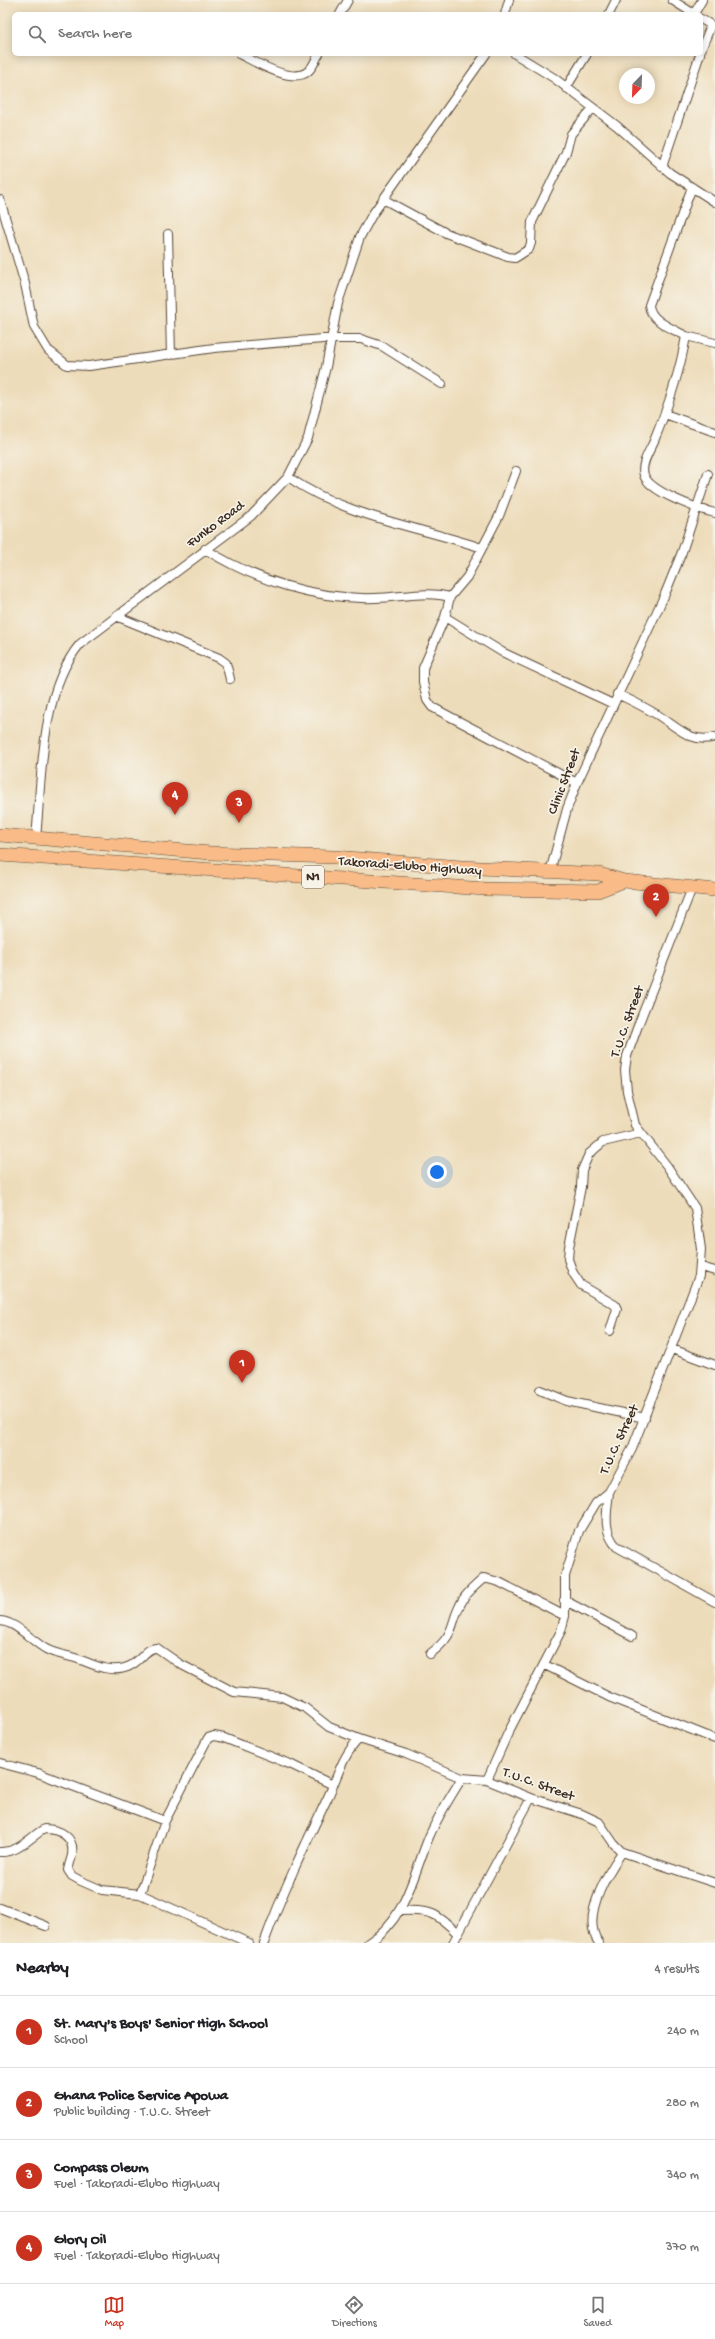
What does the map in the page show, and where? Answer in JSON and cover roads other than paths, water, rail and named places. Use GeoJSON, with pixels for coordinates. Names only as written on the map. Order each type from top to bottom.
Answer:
{"type":"FeatureCollection","features":[{"type":"Feature","properties":{"kind":"highway","name":"Takoradi-Elubo Highway"},"geometry":{"type":"LineString","coordinates":[[0,835],[210,853],[334,856],[550,872],[599,874],[624,881],[715,890]]}},
{"type":"Feature","properties":{"kind":"highway","name":"Takoradi-Elubo Highway"},"geometry":{"type":"LineString","coordinates":[[0,855],[485,889],[598,892],[624,881]]}},
{"type":"Feature","properties":{"kind":"street"},"geometry":{"type":"LineString","coordinates":[[341,12],[348,0]]}},
{"type":"Feature","properties":{"kind":"street"},"geometry":{"type":"LineString","coordinates":[[506,12],[509,0]]}},
{"type":"Feature","properties":{"kind":"street"},"geometry":{"type":"LineString","coordinates":[[611,12],[616,0]]}},
{"type":"Feature","properties":{"kind":"street"},"geometry":{"type":"LineString","coordinates":[[672,0],[691,12]]}},
{"type":"Feature","properties":{"kind":"street"},"geometry":{"type":"LineString","coordinates":[[695,12],[702,0]]}},
{"type":"Feature","properties":{"kind":"street"},"geometry":{"type":"LineString","coordinates":[[703,20],[713,26],[703,46]]}},
{"type":"Feature","properties":{"kind":"street"},"geometry":{"type":"LineString","coordinates":[[243,56],[286,75],[298,76],[311,69],[318,56]]}},
{"type":"Feature","properties":{"kind":"street","name":"Funko Road"},"geometry":{"type":"LineString","coordinates":[[36,838],[46,736],[62,670],[80,644],[205,549],[252,516],[288,477],[308,438],[332,341],[338,302],[360,238],[383,199],[485,56]]}},
{"type":"Feature","properties":{"kind":"street"},"geometry":{"type":"LineString","coordinates":[[518,56],[566,88],[617,126],[662,167],[715,202]]}},
{"type":"Feature","properties":{"kind":"street"},"geometry":{"type":"LineString","coordinates":[[566,88],[586,56]]}},
{"type":"Feature","properties":{"kind":"street"},"geometry":{"type":"LineString","coordinates":[[662,167],[699,56]]}},
{"type":"Feature","properties":{"kind":"street"},"geometry":{"type":"LineString","coordinates":[[383,199],[446,233],[508,257],[515,258],[529,249],[531,243],[532,222],[566,152],[571,134],[593,108]]}},
{"type":"Feature","properties":{"kind":"street"},"geometry":{"type":"LineString","coordinates":[[692,187],[649,305],[653,316],[686,336],[715,343]]}},
{"type":"Feature","properties":{"kind":"street"},"geometry":{"type":"LineString","coordinates":[[0,200],[25,284],[34,327],[48,350],[67,365],[81,367],[222,348],[361,339],[382,346],[442,384]]}},
{"type":"Feature","properties":{"kind":"street"},"geometry":{"type":"LineString","coordinates":[[168,234],[171,355]]}},
{"type":"Feature","properties":{"kind":"street"},"geometry":{"type":"LineString","coordinates":[[686,336],[665,414],[643,468],[644,475],[653,486],[696,508],[715,513]]}},
{"type":"Feature","properties":{"kind":"street"},"geometry":{"type":"LineString","coordinates":[[665,414],[715,432]]}},
{"type":"Feature","properties":{"kind":"street"},"geometry":{"type":"LineString","coordinates":[[516,471],[502,509],[467,577],[450,597],[445,617],[424,668],[423,682],[427,700],[432,707],[465,726],[577,783]]}},
{"type":"Feature","properties":{"kind":"street","name":"Clinic Street"},"geometry":{"type":"LineString","coordinates":[[550,872],[567,809],[577,783],[617,694],[665,594],[682,552],[708,474]]}},
{"type":"Feature","properties":{"kind":"street"},"geometry":{"type":"LineString","coordinates":[[288,477],[320,496],[372,518],[422,530],[482,548]]}},
{"type":"Feature","properties":{"kind":"street"},"geometry":{"type":"LineString","coordinates":[[205,549],[240,568],[282,585],[302,590],[362,598],[436,593],[450,597]]}},
{"type":"Feature","properties":{"kind":"street"},"geometry":{"type":"LineString","coordinates":[[116,616],[219,658],[226,663],[230,679]]}},
{"type":"Feature","properties":{"kind":"street"},"geometry":{"type":"LineString","coordinates":[[445,617],[502,652],[613,704]]}},
{"type":"Feature","properties":{"kind":"street"},"geometry":{"type":"LineString","coordinates":[[617,694],[659,716],[687,735],[698,739],[715,737]]}},
{"type":"Feature","properties":{"kind":"street","name":"T.U.C. Street"},"geometry":{"type":"LineString","coordinates":[[622,1852],[614,1844],[599,1822],[582,1814],[531,1798],[487,1780],[508,1733],[545,1665],[561,1631],[564,1616],[566,1576],[579,1531],[596,1504],[610,1492],[632,1449],[672,1349],[701,1267],[701,1249],[695,1208],[667,1166],[641,1133],[632,1114],[626,1091],[625,1070],[627,1056],[692,888]]}},
{"type":"Feature","properties":{"kind":"street"},"geometry":{"type":"LineString","coordinates":[[610,1331],[617,1309],[615,1304],[581,1285],[571,1266],[569,1247],[581,1187],[582,1170],[589,1154],[603,1142],[641,1133]]}},
{"type":"Feature","properties":{"kind":"street"},"geometry":{"type":"LineString","coordinates":[[701,1267],[715,1271]]}},
{"type":"Feature","properties":{"kind":"street"},"geometry":{"type":"LineString","coordinates":[[672,1349],[715,1366]]}},
{"type":"Feature","properties":{"kind":"street"},"geometry":{"type":"LineString","coordinates":[[540,1390],[567,1401],[645,1418]]}},
{"type":"Feature","properties":{"kind":"street"},"geometry":{"type":"LineString","coordinates":[[610,1492],[606,1520],[607,1532],[611,1541],[617,1547],[715,1602]]}},
{"type":"Feature","properties":{"kind":"street"},"geometry":{"type":"LineString","coordinates":[[430,1654],[443,1644],[451,1634],[464,1598],[484,1578],[499,1582],[564,1616]]}},
{"type":"Feature","properties":{"kind":"street"},"geometry":{"type":"LineString","coordinates":[[564,1600],[632,1636]]}},
{"type":"Feature","properties":{"kind":"street"},"geometry":{"type":"LineString","coordinates":[[0,1621],[16,1627],[27,1637],[48,1650],[103,1668],[118,1670],[133,1666],[148,1649],[157,1648],[180,1664],[234,1692],[282,1697],[305,1708],[329,1727],[359,1739],[406,1754],[462,1778],[487,1780]]}},
{"type":"Feature","properties":{"kind":"street"},"geometry":{"type":"LineString","coordinates":[[545,1665],[609,1697],[715,1739]]}},
{"type":"Feature","properties":{"kind":"street"},"geometry":{"type":"LineString","coordinates":[[140,1894],[165,1821],[208,1738],[214,1736],[292,1765],[334,1785]]}},
{"type":"Feature","properties":{"kind":"street"},"geometry":{"type":"LineString","coordinates":[[264,1943],[293,1871],[334,1785],[347,1751],[359,1739]]}},
{"type":"Feature","properties":{"kind":"street"},"geometry":{"type":"LineString","coordinates":[[0,1763],[38,1773],[165,1821]]}},
{"type":"Feature","properties":{"kind":"street"},"geometry":{"type":"LineString","coordinates":[[368,1943],[379,1936],[400,1911],[430,1835],[462,1778]]}},
{"type":"Feature","properties":{"kind":"street"},"geometry":{"type":"LineString","coordinates":[[453,1943],[531,1798]]}},
{"type":"Feature","properties":{"kind":"street"},"geometry":{"type":"LineString","coordinates":[[0,1852],[16,1850],[44,1829],[61,1831],[69,1839],[71,1847],[72,1854],[68,1870],[72,1876],[102,1890],[140,1894],[249,1943]]}},
{"type":"Feature","properties":{"kind":"street"},"geometry":{"type":"LineString","coordinates":[[599,1943],[594,1937],[594,1917],[597,1897],[602,1883],[622,1852],[715,1883]]}},
{"type":"Feature","properties":{"kind":"street"},"geometry":{"type":"LineString","coordinates":[[0,1908],[46,1926]]}},
{"type":"Feature","properties":{"kind":"street"},"geometry":{"type":"LineString","coordinates":[[400,1911],[429,1911],[441,1917],[458,1934]]}},
{"type":"Feature","properties":{"kind":"place","name":"Glory Oil"},"geometry":{"type":"Point","coordinates":[175,815]}},
{"type":"Feature","properties":{"kind":"place","name":"Compass Oleum"},"geometry":{"type":"Point","coordinates":[239,823]}},
{"type":"Feature","properties":{"kind":"place","name":"Ghana Police Service Apowa"},"geometry":{"type":"Point","coordinates":[656,917]}},
{"type":"Feature","properties":{"kind":"place","name":"St. Mary's Boys' Senior High School"},"geometry":{"type":"Point","coordinates":[242,1383]}}]}
